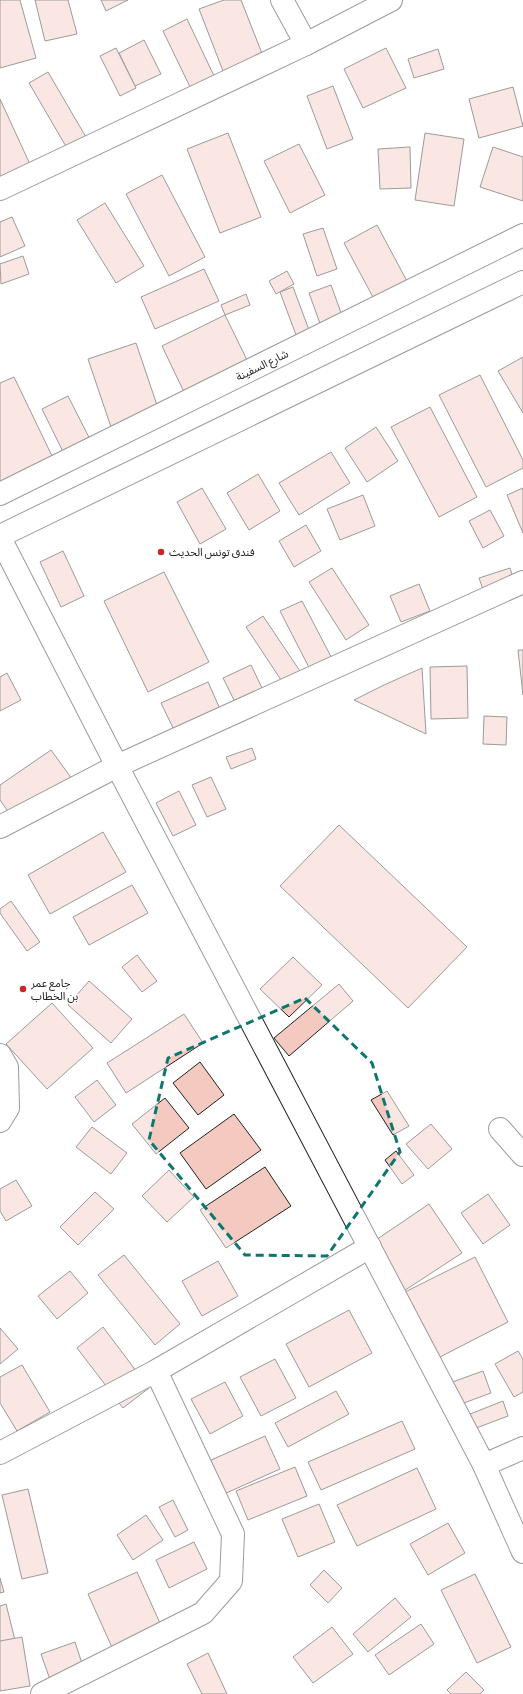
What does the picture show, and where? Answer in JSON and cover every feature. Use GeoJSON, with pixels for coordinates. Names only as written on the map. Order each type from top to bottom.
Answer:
{"type":"FeatureCollection","features":[{"type":"Feature","properties":{"kind":"street"},"geometry":{"type":"LineString","coordinates":[[282,0],[306,44]]}},
{"type":"Feature","properties":{"kind":"street"},"geometry":{"type":"LineString","coordinates":[[0,188],[306,44],[391,0]]}},
{"type":"Feature","properties":{"kind":"street","name":"شارع السفينة"},"geometry":{"type":"LineString","coordinates":[[0,494],[523,235]]}},
{"type":"Feature","properties":{"kind":"street"},"geometry":{"type":"LineString","coordinates":[[523,282],[0,537],[117,766],[484,1465],[523,1552]]}},
{"type":"Feature","properties":{"kind":"street"},"geometry":{"type":"LineString","coordinates":[[0,827],[117,766],[523,582]]}},
{"type":"Feature","properties":{"kind":"street"},"geometry":{"type":"LineString","coordinates":[[0,1055],[7,1067],[8,1108],[0,1121]]}},
{"type":"Feature","properties":{"kind":"street"},"geometry":{"type":"LineString","coordinates":[[500,1129],[523,1155]]}},
{"type":"Feature","properties":{"kind":"street"},"geometry":{"type":"LineString","coordinates":[[0,1453],[156,1371],[370,1247]]}},
{"type":"Feature","properties":{"kind":"street"},"geometry":{"type":"LineString","coordinates":[[42,1694],[203,1613],[231,1581],[233,1534],[156,1371]]}},
{"type":"Feature","properties":{"kind":"street"},"geometry":{"type":"LineString","coordinates":[[484,1465],[523,1448]]}},
{"type":"Feature","properties":{"kind":"highlighted area"},"geometry":{"type":"Polygon","coordinates":[[[305,998],[372,1063],[400,1152],[327,1256],[245,1255],[149,1140],[168,1058],[305,998]]]}},
{"type":"Feature","properties":{"kind":"building"},"geometry":{"type":"Polygon","coordinates":[[[0,0],[20,0],[36,58],[0,68],[0,0]]]}},
{"type":"Feature","properties":{"kind":"building"},"geometry":{"type":"Polygon","coordinates":[[[35,0],[68,0],[77,34],[45,41],[35,0]]]}},
{"type":"Feature","properties":{"kind":"building"},"geometry":{"type":"Polygon","coordinates":[[[101,0],[128,0],[106,11],[101,0]]]}},
{"type":"Feature","properties":{"kind":"building"},"geometry":{"type":"Polygon","coordinates":[[[224,0],[241,0],[263,56],[223,71],[199,9],[224,0]]]}},
{"type":"Feature","properties":{"kind":"building"},"geometry":{"type":"Polygon","coordinates":[[[187,19],[215,78],[191,89],[163,31],[187,19]]]}},
{"type":"Feature","properties":{"kind":"building"},"geometry":{"type":"Polygon","coordinates":[[[144,40],[161,74],[135,86],[119,53],[144,40]]]}},
{"type":"Feature","properties":{"kind":"building"},"geometry":{"type":"Polygon","coordinates":[[[116,48],[136,88],[120,96],[100,56],[116,48]]]}},
{"type":"Feature","properties":{"kind":"building"},"geometry":{"type":"Polygon","coordinates":[[[386,48],[406,88],[363,108],[344,69],[386,48]]]}},
{"type":"Feature","properties":{"kind":"building"},"geometry":{"type":"Polygon","coordinates":[[[438,49],[444,69],[414,78],[408,59],[438,49]]]}},
{"type":"Feature","properties":{"kind":"building"},"geometry":{"type":"Polygon","coordinates":[[[48,72],[90,144],[71,155],[29,83],[48,72]]]}},
{"type":"Feature","properties":{"kind":"building"},"geometry":{"type":"Polygon","coordinates":[[[333,86],[353,139],[327,149],[307,96],[333,86]]]}},
{"type":"Feature","properties":{"kind":"building"},"geometry":{"type":"Polygon","coordinates":[[[513,87],[523,126],[479,138],[469,99],[513,87]]]}},
{"type":"Feature","properties":{"kind":"building"},"geometry":{"type":"Polygon","coordinates":[[[0,99],[34,173],[0,188],[0,99]]]}},
{"type":"Feature","properties":{"kind":"building"},"geometry":{"type":"Polygon","coordinates":[[[228,133],[261,217],[220,233],[187,149],[228,133]]]}},
{"type":"Feature","properties":{"kind":"building"},"geometry":{"type":"Polygon","coordinates":[[[425,133],[464,139],[454,206],[415,200],[425,133]]]}},
{"type":"Feature","properties":{"kind":"building"},"geometry":{"type":"Polygon","coordinates":[[[299,144],[325,195],[290,213],[264,161],[299,144]]]}},
{"type":"Feature","properties":{"kind":"building"},"geometry":{"type":"Polygon","coordinates":[[[410,147],[411,188],[380,189],[378,149],[410,147]]]}},
{"type":"Feature","properties":{"kind":"building"},"geometry":{"type":"Polygon","coordinates":[[[493,147],[523,157],[523,201],[480,187],[493,147]]]}},
{"type":"Feature","properties":{"kind":"building"},"geometry":{"type":"Polygon","coordinates":[[[162,175],[205,257],[169,276],[126,194],[162,175]]]}},
{"type":"Feature","properties":{"kind":"building"},"geometry":{"type":"Polygon","coordinates":[[[105,203],[144,266],[116,283],[77,220],[105,203]]]}},
{"type":"Feature","properties":{"kind":"building"},"geometry":{"type":"Polygon","coordinates":[[[12,217],[25,246],[0,257],[0,222],[12,217]]]}},
{"type":"Feature","properties":{"kind":"building"},"geometry":{"type":"Polygon","coordinates":[[[377,225],[408,283],[375,301],[344,243],[377,225]]]}},
{"type":"Feature","properties":{"kind":"building"},"geometry":{"type":"Polygon","coordinates":[[[323,228],[337,269],[317,276],[303,234],[323,228]]]}},
{"type":"Feature","properties":{"kind":"building"},"geometry":{"type":"Polygon","coordinates":[[[23,256],[29,274],[1,284],[0,264],[23,256]]]}},
{"type":"Feature","properties":{"kind":"building"},"geometry":{"type":"Polygon","coordinates":[[[204,269],[219,301],[155,329],[141,297],[204,269]]]}},
{"type":"Feature","properties":{"kind":"building"},"geometry":{"type":"Polygon","coordinates":[[[287,271],[294,284],[276,294],[269,281],[287,271]]]}},
{"type":"Feature","properties":{"kind":"building"},"geometry":{"type":"Polygon","coordinates":[[[331,285],[344,321],[322,329],[309,293],[331,285]]]}},
{"type":"Feature","properties":{"kind":"building"},"geometry":{"type":"Polygon","coordinates":[[[293,287],[309,330],[296,335],[280,292],[293,287]]]}},
{"type":"Feature","properties":{"kind":"building"},"geometry":{"type":"Polygon","coordinates":[[[246,294],[250,305],[225,315],[221,305],[246,294]]]}},
{"type":"Feature","properties":{"kind":"building"},"geometry":{"type":"Polygon","coordinates":[[[225,315],[248,362],[184,392],[162,346],[225,315]]]}},
{"type":"Feature","properties":{"kind":"building"},"geometry":{"type":"Polygon","coordinates":[[[136,343],[160,414],[112,430],[88,359],[136,343]]]}},
{"type":"Feature","properties":{"kind":"building"},"geometry":{"type":"Polygon","coordinates":[[[523,357],[523,413],[498,371],[523,357]]]}},
{"type":"Feature","properties":{"kind":"building"},"geometry":{"type":"Polygon","coordinates":[[[480,375],[523,460],[523,468],[486,487],[439,395],[480,375]]]}},
{"type":"Feature","properties":{"kind":"building"},"geometry":{"type":"Polygon","coordinates":[[[14,377],[53,458],[0,484],[0,383],[14,377]]]}},
{"type":"Feature","properties":{"kind":"building"},"geometry":{"type":"Polygon","coordinates":[[[68,396],[98,455],[71,468],[42,409],[68,396]]]}},
{"type":"Feature","properties":{"kind":"building"},"geometry":{"type":"Polygon","coordinates":[[[430,407],[477,497],[439,517],[391,427],[430,407]]]}},
{"type":"Feature","properties":{"kind":"building"},"geometry":{"type":"Polygon","coordinates":[[[376,427],[398,461],[367,482],[345,448],[376,427]]]}},
{"type":"Feature","properties":{"kind":"building"},"geometry":{"type":"Polygon","coordinates":[[[331,452],[350,483],[299,515],[279,483],[331,452]]]}},
{"type":"Feature","properties":{"kind":"building"},"geometry":{"type":"Polygon","coordinates":[[[258,474],[280,511],[249,530],[227,493],[258,474]]]}},
{"type":"Feature","properties":{"kind":"building"},"geometry":{"type":"Polygon","coordinates":[[[202,488],[226,529],[200,544],[177,502],[202,488]]]}},
{"type":"Feature","properties":{"kind":"building"},"geometry":{"type":"Polygon","coordinates":[[[523,488],[523,533],[507,495],[523,488]]]}},
{"type":"Feature","properties":{"kind":"building"},"geometry":{"type":"Polygon","coordinates":[[[363,495],[375,526],[340,540],[327,509],[363,495]]]}},
{"type":"Feature","properties":{"kind":"building"},"geometry":{"type":"Polygon","coordinates":[[[490,510],[504,536],[483,548],[469,521],[490,510]]]}},
{"type":"Feature","properties":{"kind":"building"},"geometry":{"type":"Polygon","coordinates":[[[306,525],[321,551],[294,567],[279,541],[306,525]]]}},
{"type":"Feature","properties":{"kind":"building"},"geometry":{"type":"Polygon","coordinates":[[[63,551],[84,596],[61,607],[40,562],[63,551]]]}},
{"type":"Feature","properties":{"kind":"building"},"geometry":{"type":"Polygon","coordinates":[[[332,568],[369,625],[346,640],[309,582],[332,568]]]}},
{"type":"Feature","properties":{"kind":"building"},"geometry":{"type":"Polygon","coordinates":[[[510,568],[517,591],[487,601],[479,578],[510,568]]]}},
{"type":"Feature","properties":{"kind":"building"},"geometry":{"type":"Polygon","coordinates":[[[164,572],[209,662],[148,692],[104,601],[164,572]]]}},
{"type":"Feature","properties":{"kind":"building"},"geometry":{"type":"Polygon","coordinates":[[[419,584],[430,611],[401,622],[390,596],[419,584]]]}},
{"type":"Feature","properties":{"kind":"building"},"geometry":{"type":"Polygon","coordinates":[[[302,601],[338,670],[316,681],[280,611],[302,601]]]}},
{"type":"Feature","properties":{"kind":"building"},"geometry":{"type":"Polygon","coordinates":[[[263,616],[302,674],[285,686],[246,627],[263,616]]]}},
{"type":"Feature","properties":{"kind":"building"},"geometry":{"type":"Polygon","coordinates":[[[518,650],[523,650],[523,695],[518,650]]]}},
{"type":"Feature","properties":{"kind":"building"},"geometry":{"type":"Polygon","coordinates":[[[251,665],[262,688],[235,702],[223,678],[251,665]]]}},
{"type":"Feature","properties":{"kind":"building"},"geometry":{"type":"Polygon","coordinates":[[[467,666],[468,718],[431,719],[430,667],[467,666]]]}},
{"type":"Feature","properties":{"kind":"building"},"geometry":{"type":"Polygon","coordinates":[[[422,668],[426,734],[354,700],[384,685],[422,668]]]}},
{"type":"Feature","properties":{"kind":"building"},"geometry":{"type":"Polygon","coordinates":[[[7,673],[21,700],[0,711],[0,677],[7,673]]]}},
{"type":"Feature","properties":{"kind":"building"},"geometry":{"type":"Polygon","coordinates":[[[208,682],[220,709],[174,730],[161,703],[208,682]]]}},
{"type":"Feature","properties":{"kind":"building"},"geometry":{"type":"Polygon","coordinates":[[[484,716],[507,717],[506,745],[483,744],[484,716]]]}},
{"type":"Feature","properties":{"kind":"building"},"geometry":{"type":"Polygon","coordinates":[[[252,748],[256,759],[231,769],[226,757],[252,748]]]}},
{"type":"Feature","properties":{"kind":"building"},"geometry":{"type":"Polygon","coordinates":[[[51,750],[75,783],[16,823],[0,800],[0,785],[51,750]]]}},
{"type":"Feature","properties":{"kind":"building"},"geometry":{"type":"Polygon","coordinates":[[[211,777],[226,809],[207,817],[192,785],[211,777]]]}},
{"type":"Feature","properties":{"kind":"building"},"geometry":{"type":"Polygon","coordinates":[[[179,791],[196,825],[173,836],[156,803],[179,791]]]}},
{"type":"Feature","properties":{"kind":"building"},"geometry":{"type":"Polygon","coordinates":[[[339,825],[467,947],[408,1008],[280,886],[339,825]]]}},
{"type":"Feature","properties":{"kind":"building"},"geometry":{"type":"Polygon","coordinates":[[[103,832],[126,872],[50,914],[28,875],[103,832]]]}},
{"type":"Feature","properties":{"kind":"building"},"geometry":{"type":"Polygon","coordinates":[[[132,885],[148,913],[89,945],[73,917],[132,885]]]}},
{"type":"Feature","properties":{"kind":"building"},"geometry":{"type":"Polygon","coordinates":[[[11,901],[40,942],[27,951],[0,913],[0,909],[11,901]]]}},
{"type":"Feature","properties":{"kind":"building"},"geometry":{"type":"Polygon","coordinates":[[[137,955],[157,981],[142,992],[122,967],[137,955]]]}},
{"type":"Feature","properties":{"kind":"building"},"geometry":{"type":"Polygon","coordinates":[[[293,957],[322,985],[289,1017],[260,989],[293,957]]]}},
{"type":"Feature","properties":{"kind":"building"},"geometry":{"type":"Polygon","coordinates":[[[89,981],[132,1019],[111,1043],[68,1005],[89,981]]]}},
{"type":"Feature","properties":{"kind":"building"},"geometry":{"type":"Polygon","coordinates":[[[339,984],[353,1001],[289,1056],[274,1038],[339,984]]]}},
{"type":"Feature","properties":{"kind":"building"},"geometry":{"type":"Polygon","coordinates":[[[52,1003],[93,1048],[47,1089],[6,1044],[52,1003]]]}},
{"type":"Feature","properties":{"kind":"building"},"geometry":{"type":"Polygon","coordinates":[[[184,1014],[203,1043],[126,1093],[107,1063],[184,1014]]]}},
{"type":"Feature","properties":{"kind":"building"},"geometry":{"type":"Polygon","coordinates":[[[200,1062],[224,1095],[198,1115],[173,1083],[200,1062]]]}},
{"type":"Feature","properties":{"kind":"building"},"geometry":{"type":"Polygon","coordinates":[[[97,1080],[116,1105],[94,1122],[75,1097],[97,1080]]]}},
{"type":"Feature","properties":{"kind":"building"},"geometry":{"type":"Polygon","coordinates":[[[387,1091],[409,1126],[393,1135],[371,1100],[387,1091]]]}},
{"type":"Feature","properties":{"kind":"building"},"geometry":{"type":"Polygon","coordinates":[[[165,1098],[189,1128],[156,1154],[132,1124],[165,1098]]]}},
{"type":"Feature","properties":{"kind":"building"},"geometry":{"type":"Polygon","coordinates":[[[234,1114],[261,1150],[206,1189],[180,1153],[234,1114]]]}},
{"type":"Feature","properties":{"kind":"building"},"geometry":{"type":"Polygon","coordinates":[[[431,1124],[452,1149],[428,1169],[406,1144],[431,1124]]]}},
{"type":"Feature","properties":{"kind":"building"},"geometry":{"type":"Polygon","coordinates":[[[92,1127],[127,1153],[111,1174],[76,1147],[92,1127]]]}},
{"type":"Feature","properties":{"kind":"building"},"geometry":{"type":"Polygon","coordinates":[[[396,1151],[414,1175],[402,1184],[385,1160],[396,1151]]]}},
{"type":"Feature","properties":{"kind":"building"},"geometry":{"type":"Polygon","coordinates":[[[265,1167],[291,1206],[226,1248],[200,1210],[265,1167]]]}},
{"type":"Feature","properties":{"kind":"building"},"geometry":{"type":"Polygon","coordinates":[[[169,1170],[194,1197],[167,1222],[142,1196],[169,1170]]]}},
{"type":"Feature","properties":{"kind":"building"},"geometry":{"type":"Polygon","coordinates":[[[16,1180],[32,1206],[6,1221],[0,1211],[0,1189],[16,1180]]]}},
{"type":"Feature","properties":{"kind":"building"},"geometry":{"type":"Polygon","coordinates":[[[95,1192],[114,1209],[78,1245],[60,1227],[95,1192]]]}},
{"type":"Feature","properties":{"kind":"building"},"geometry":{"type":"Polygon","coordinates":[[[488,1194],[510,1225],[483,1244],[461,1213],[488,1194]]]}},
{"type":"Feature","properties":{"kind":"building"},"geometry":{"type":"Polygon","coordinates":[[[429,1204],[462,1253],[393,1298],[361,1250],[429,1204]]]}},
{"type":"Feature","properties":{"kind":"building"},"geometry":{"type":"Polygon","coordinates":[[[124,1255],[180,1324],[155,1345],[98,1275],[124,1255]]]}},
{"type":"Feature","properties":{"kind":"building"},"geometry":{"type":"Polygon","coordinates":[[[475,1257],[508,1322],[438,1358],[405,1292],[475,1257]]]}},
{"type":"Feature","properties":{"kind":"building"},"geometry":{"type":"Polygon","coordinates":[[[218,1261],[238,1296],[202,1316],[182,1281],[218,1261]]]}},
{"type":"Feature","properties":{"kind":"building"},"geometry":{"type":"Polygon","coordinates":[[[70,1271],[88,1293],[57,1319],[38,1296],[70,1271]]]}},
{"type":"Feature","properties":{"kind":"building"},"geometry":{"type":"Polygon","coordinates":[[[349,1310],[372,1353],[309,1387],[286,1344],[349,1310]]]}},
{"type":"Feature","properties":{"kind":"building"},"geometry":{"type":"Polygon","coordinates":[[[103,1327],[149,1388],[123,1408],[77,1348],[103,1327]]]}},
{"type":"Feature","properties":{"kind":"building"},"geometry":{"type":"Polygon","coordinates":[[[0,1328],[18,1349],[0,1364],[0,1328]]]}},
{"type":"Feature","properties":{"kind":"building"},"geometry":{"type":"Polygon","coordinates":[[[518,1351],[523,1359],[523,1392],[514,1397],[495,1364],[518,1351]]]}},
{"type":"Feature","properties":{"kind":"building"},"geometry":{"type":"Polygon","coordinates":[[[275,1359],[296,1398],[261,1416],[240,1377],[275,1359]]]}},
{"type":"Feature","properties":{"kind":"building"},"geometry":{"type":"Polygon","coordinates":[[[22,1365],[50,1412],[17,1431],[0,1403],[0,1377],[22,1365]]]}},
{"type":"Feature","properties":{"kind":"building"},"geometry":{"type":"Polygon","coordinates":[[[483,1371],[491,1393],[453,1407],[444,1385],[483,1371]]]}},
{"type":"Feature","properties":{"kind":"building"},"geometry":{"type":"Polygon","coordinates":[[[225,1382],[243,1416],[210,1434],[191,1399],[225,1382]]]}},
{"type":"Feature","properties":{"kind":"building"},"geometry":{"type":"Polygon","coordinates":[[[336,1391],[349,1414],[288,1447],[275,1423],[336,1391]]]}},
{"type":"Feature","properties":{"kind":"building"},"geometry":{"type":"Polygon","coordinates":[[[503,1401],[508,1416],[471,1430],[465,1416],[503,1401]]]}},
{"type":"Feature","properties":{"kind":"building"},"geometry":{"type":"Polygon","coordinates":[[[402,1421],[415,1449],[321,1490],[308,1462],[402,1421]]]}},
{"type":"Feature","properties":{"kind":"building"},"geometry":{"type":"Polygon","coordinates":[[[265,1436],[280,1469],[224,1494],[209,1461],[265,1436]]]}},
{"type":"Feature","properties":{"kind":"building"},"geometry":{"type":"Polygon","coordinates":[[[295,1467],[307,1496],[248,1520],[236,1491],[295,1467]]]}},
{"type":"Feature","properties":{"kind":"building"},"geometry":{"type":"Polygon","coordinates":[[[417,1468],[436,1509],[357,1546],[337,1505],[417,1468]]]}},
{"type":"Feature","properties":{"kind":"building"},"geometry":{"type":"Polygon","coordinates":[[[28,1489],[48,1573],[22,1579],[2,1495],[28,1489]]]}},
{"type":"Feature","properties":{"kind":"building"},"geometry":{"type":"Polygon","coordinates":[[[173,1500],[188,1530],[175,1537],[159,1507],[173,1500]]]}},
{"type":"Feature","properties":{"kind":"building"},"geometry":{"type":"Polygon","coordinates":[[[319,1504],[335,1542],[298,1557],[282,1519],[319,1504]]]}},
{"type":"Feature","properties":{"kind":"building"},"geometry":{"type":"Polygon","coordinates":[[[146,1515],[163,1540],[133,1560],[117,1535],[146,1515]]]}},
{"type":"Feature","properties":{"kind":"building"},"geometry":{"type":"Polygon","coordinates":[[[448,1523],[465,1553],[428,1575],[410,1544],[448,1523]]]}},
{"type":"Feature","properties":{"kind":"building"},"geometry":{"type":"Polygon","coordinates":[[[194,1542],[207,1569],[169,1588],[156,1560],[194,1542]]]}},
{"type":"Feature","properties":{"kind":"building"},"geometry":{"type":"Polygon","coordinates":[[[324,1570],[342,1588],[328,1603],[310,1585],[324,1570]]]}},
{"type":"Feature","properties":{"kind":"building"},"geometry":{"type":"Polygon","coordinates":[[[137,1572],[164,1632],[115,1654],[88,1594],[137,1572]]]}},
{"type":"Feature","properties":{"kind":"building"},"geometry":{"type":"Polygon","coordinates":[[[475,1574],[511,1647],[477,1663],[441,1590],[475,1574]]]}},
{"type":"Feature","properties":{"kind":"building"},"geometry":{"type":"Polygon","coordinates":[[[0,1578],[4,1592],[0,1593],[0,1578]]]}},
{"type":"Feature","properties":{"kind":"building"},"geometry":{"type":"Polygon","coordinates":[[[395,1598],[411,1617],[368,1652],[353,1634],[395,1598]]]}},
{"type":"Feature","properties":{"kind":"building"},"geometry":{"type":"Polygon","coordinates":[[[6,1604],[16,1644],[0,1648],[0,1606],[6,1604]]]}},
{"type":"Feature","properties":{"kind":"building"},"geometry":{"type":"Polygon","coordinates":[[[421,1624],[434,1644],[389,1675],[375,1655],[421,1624]]]}},
{"type":"Feature","properties":{"kind":"building"},"geometry":{"type":"Polygon","coordinates":[[[332,1627],[353,1654],[313,1683],[293,1657],[332,1627]]]}},
{"type":"Feature","properties":{"kind":"building"},"geometry":{"type":"Polygon","coordinates":[[[22,1637],[30,1686],[0,1691],[0,1641],[22,1637]]]}},
{"type":"Feature","properties":{"kind":"building"},"geometry":{"type":"Polygon","coordinates":[[[75,1642],[87,1679],[54,1691],[41,1654],[75,1642]]]}},
{"type":"Feature","properties":{"kind":"building"},"geometry":{"type":"Polygon","coordinates":[[[208,1653],[227,1694],[202,1694],[187,1664],[208,1653]]]}},
{"type":"Feature","properties":{"kind":"building"},"geometry":{"type":"Polygon","coordinates":[[[466,1672],[484,1690],[480,1694],[451,1694],[447,1690],[466,1672]]]}},
{"type":"Feature","properties":{"kind":"place","name":"فندق تونس الحديث"},"geometry":{"type":"Point","coordinates":[161,552]}},
{"type":"Feature","properties":{"kind":"place","name":"جامع عمر بن الخطاب"},"geometry":{"type":"Point","coordinates":[23,989]}}]}
